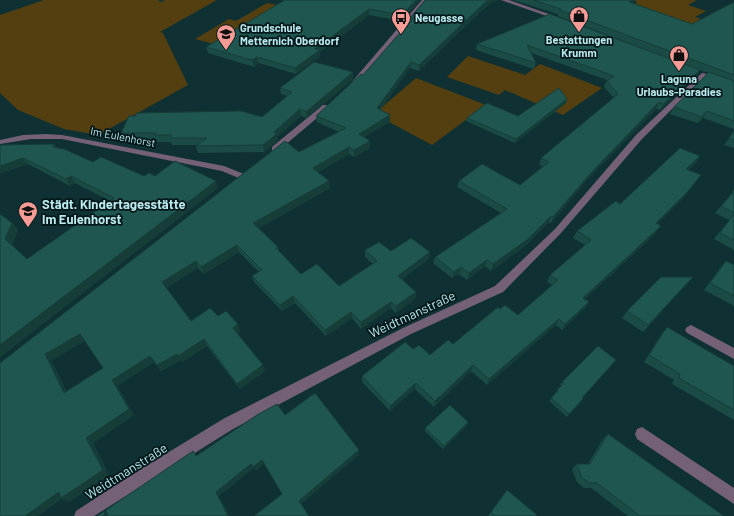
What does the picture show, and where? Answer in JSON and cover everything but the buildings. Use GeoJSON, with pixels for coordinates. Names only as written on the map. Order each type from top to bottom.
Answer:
{"type":"FeatureCollection","features":[{"type":"Feature","properties":{"kind":"street"},"geometry":{"type":"LineString","coordinates":[[349,87],[425,0]]}},
{"type":"Feature","properties":{"kind":"street"},"geometry":{"type":"LineString","coordinates":[[504,0],[564,20]]}},
{"type":"Feature","properties":{"kind":"street","name":"Weidtmanstraße"},"geometry":{"type":"LineString","coordinates":[[81,516],[133,482],[228,424],[407,331],[499,289],[558,231],[639,136],[704,74]]}},
{"type":"Feature","properties":{"kind":"street"},"geometry":{"type":"LineString","coordinates":[[272,152],[332,102]]}},
{"type":"Feature","properties":{"kind":"street","name":"Im Eulenhorst"},"geometry":{"type":"LineString","coordinates":[[0,142],[20,137],[46,135],[62,136],[244,174],[229,186]]}},
{"type":"Feature","properties":{"kind":"street"},"geometry":{"type":"LineString","coordinates":[[691,330],[734,354]]}},
{"type":"Feature","properties":{"kind":"street"},"geometry":{"type":"LineString","coordinates":[[642,434],[734,497]]}},
{"type":"Feature","properties":{"kind":"shaded area"},"geometry":{"type":"Polygon","coordinates":[[[44,0],[158,0],[161,2],[165,0],[217,0],[160,32],[163,33],[188,85],[98,135],[64,129],[18,110],[0,93],[0,15],[44,0]]]}},
{"type":"Feature","properties":{"kind":"shaded area"},"geometry":{"type":"Polygon","coordinates":[[[633,0],[697,0],[688,5],[706,11],[695,17],[707,21],[697,26],[632,5],[638,2],[633,0]]]}},
{"type":"Feature","properties":{"kind":"shaded area"},"geometry":{"type":"Polygon","coordinates":[[[267,3],[277,5],[214,44],[195,39],[229,19],[236,21],[267,3]]]}},
{"type":"Feature","properties":{"kind":"shaded area"},"geometry":{"type":"Polygon","coordinates":[[[468,56],[525,75],[540,64],[602,88],[563,115],[505,90],[499,95],[447,77],[468,56]]]}},
{"type":"Feature","properties":{"kind":"shaded area"},"geometry":{"type":"Polygon","coordinates":[[[416,78],[486,105],[432,145],[374,114],[416,78]]]}},
{"type":"Feature","properties":{"kind":"place","name":"Bestattungen Krumm"},"geometry":{"type":"Point","coordinates":[579,33]}},
{"type":"Feature","properties":{"kind":"place","name":"Neugasse"},"geometry":{"type":"Point","coordinates":[401,35]}},
{"type":"Feature","properties":{"kind":"place","name":"Grundschule Metternich Oberdorf"},"geometry":{"type":"Point","coordinates":[226,51]}},
{"type":"Feature","properties":{"kind":"place","name":"Laguna Urlaubs-Paradies"},"geometry":{"type":"Point","coordinates":[679,72]}},
{"type":"Feature","properties":{"kind":"place","name":"Städt. Kindertagesstätte Im Eulenhorst"},"geometry":{"type":"Point","coordinates":[28,228]}}]}
